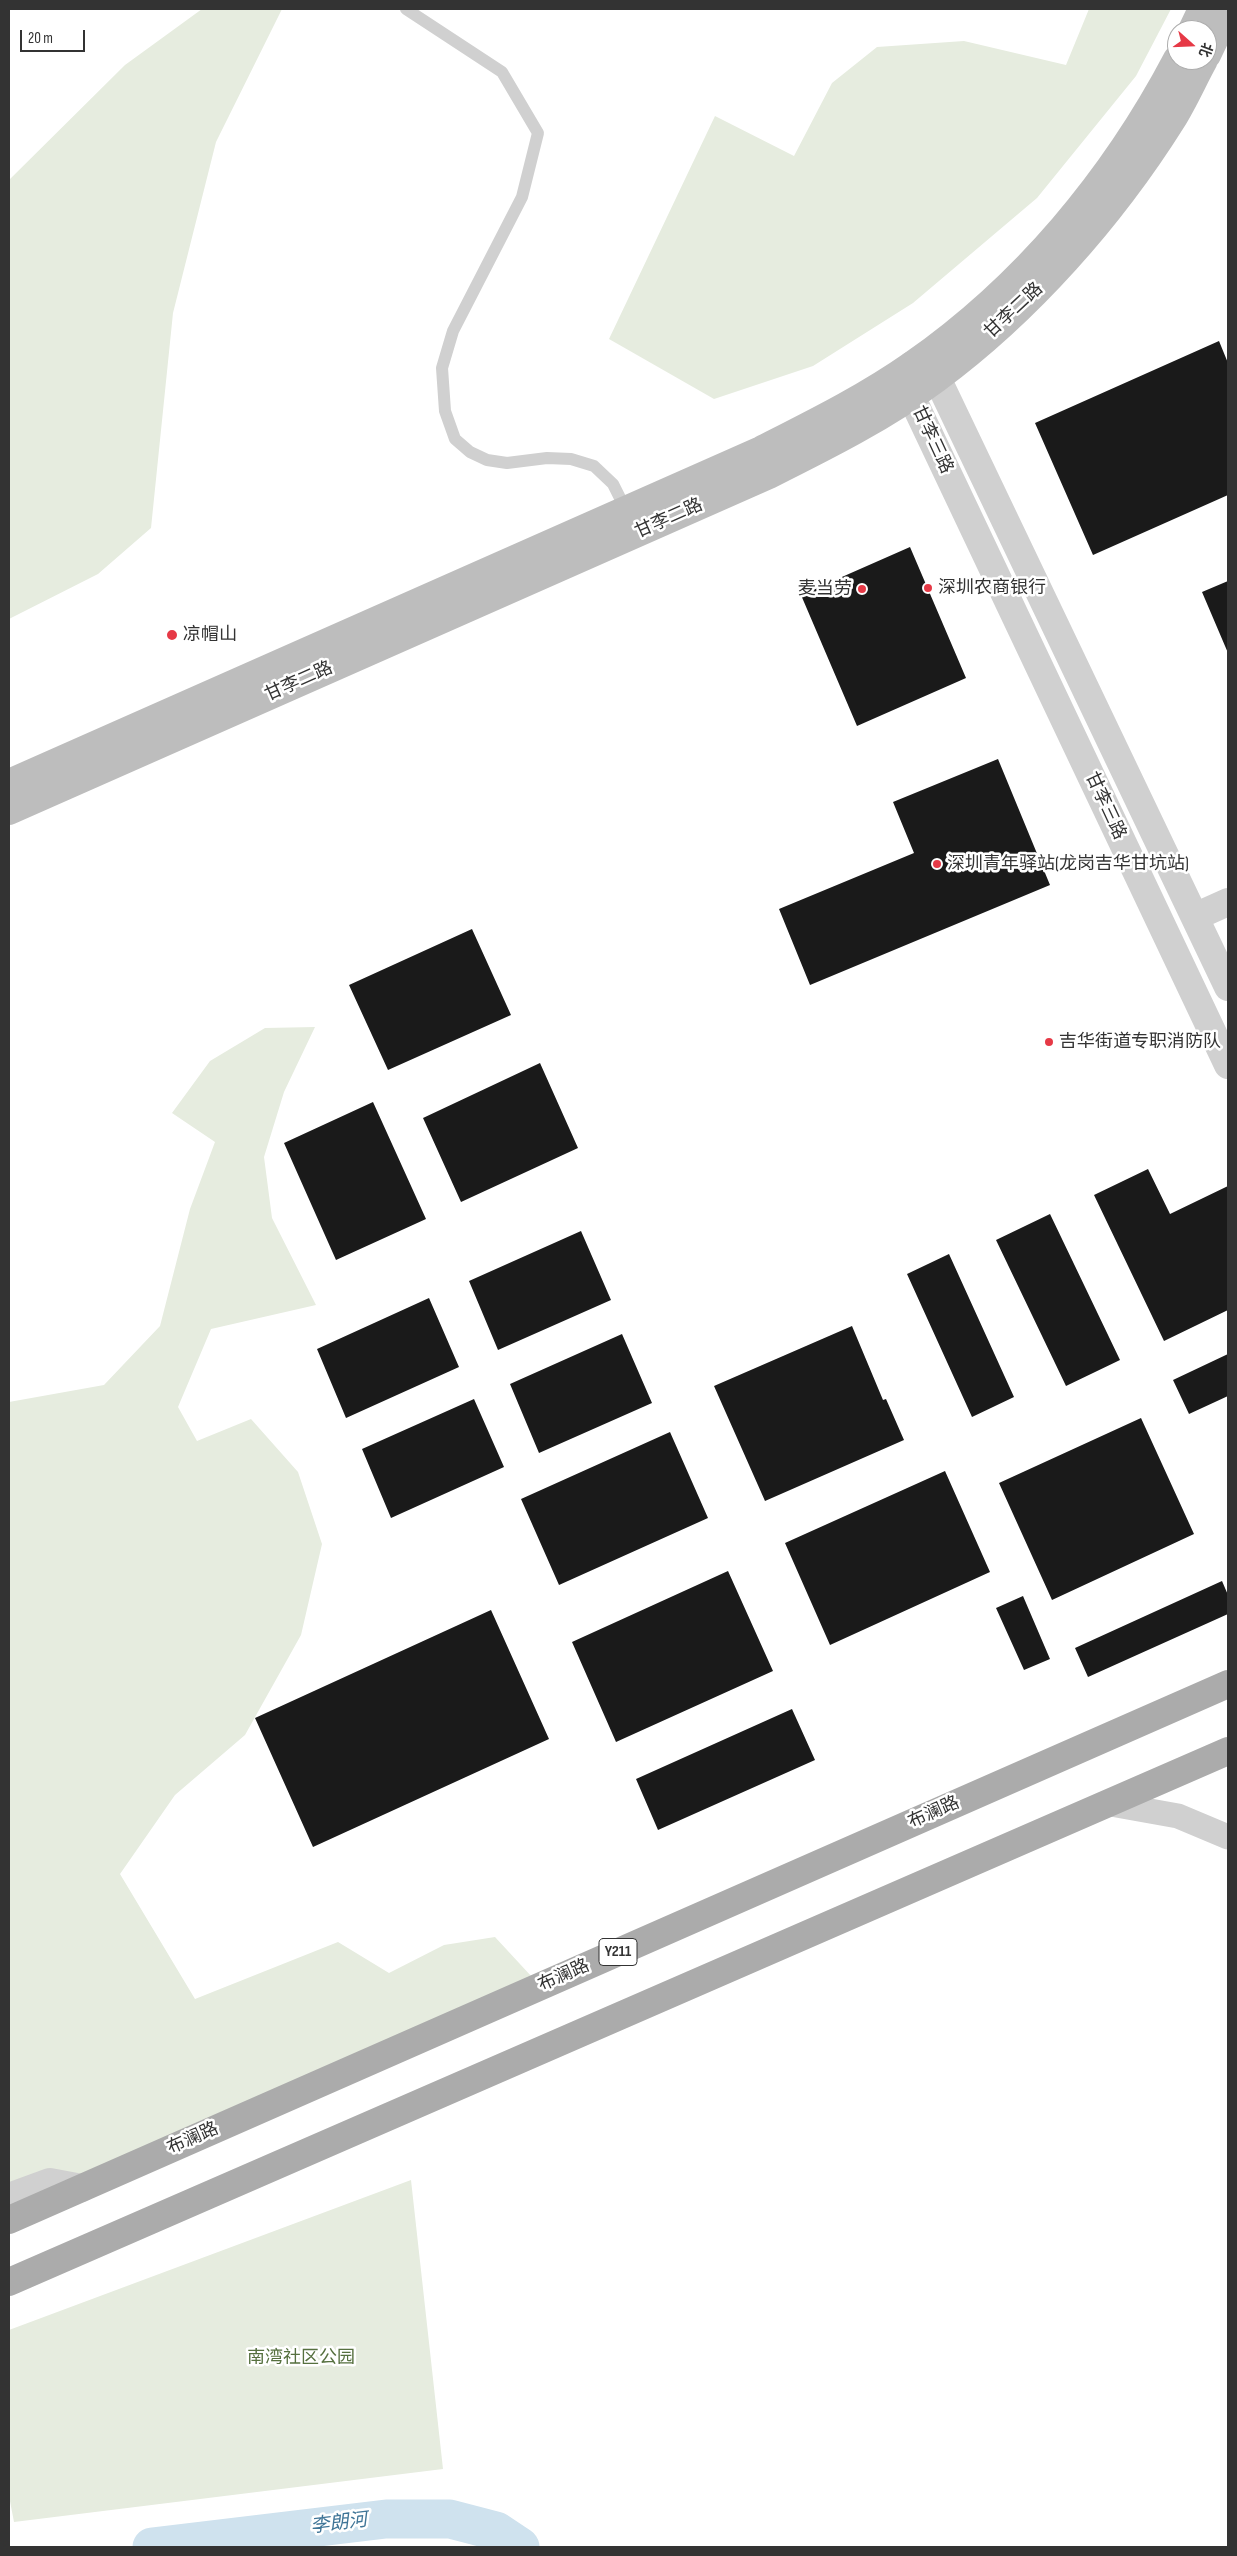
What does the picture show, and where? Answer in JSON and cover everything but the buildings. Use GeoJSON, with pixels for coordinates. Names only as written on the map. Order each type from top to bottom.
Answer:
{"type":"FeatureCollection","features":[{"type":"Feature","properties":{"kind":"main road"},"geometry":{"type":"LineString","coordinates":[[1217,34],[1228,11]]}},
{"type":"Feature","properties":{"kind":"main road","name":"甘李二路"},"geometry":{"type":"LineString","coordinates":[[9,783],[761,450],[833,414],[912,365],[970,321],[1038,256],[1101,181],[1153,104],[1171,70]]}},
{"type":"Feature","properties":{"kind":"main road","name":"甘李二路"},"geometry":{"type":"LineString","coordinates":[[9,811],[770,475],[844,437],[911,396],[937,378],[984,339],[1056,271],[1118,197],[1172,120],[1199,70]]}},
{"type":"Feature","properties":{"kind":"main road","name":"布澜路"},"geometry":{"type":"LineString","coordinates":[[9,2220],[1228,1684]]}},
{"type":"Feature","properties":{"kind":"main road"},"geometry":{"type":"LineString","coordinates":[[9,2290],[20,2277],[1111,1804],[1228,1751]]}},
{"type":"Feature","properties":{"kind":"street"},"geometry":{"type":"LineString","coordinates":[[912,365],[937,378]]}},
{"type":"Feature","properties":{"kind":"street","name":"甘李三路"},"geometry":{"type":"LineString","coordinates":[[912,365],[911,396],[1228,1065]]}},
{"type":"Feature","properties":{"kind":"street","name":"甘李三路"},"geometry":{"type":"LineString","coordinates":[[937,378],[1228,987]]}},
{"type":"Feature","properties":{"kind":"street"},"geometry":{"type":"LineString","coordinates":[[1200,915],[1228,902]]}},
{"type":"Feature","properties":{"kind":"street"},"geometry":{"type":"LineString","coordinates":[[1111,1804],[1178,1816],[1228,1837]]}},
{"type":"Feature","properties":{"kind":"street"},"geometry":{"type":"LineString","coordinates":[[9,2197],[50,2182],[82,2188]]}},
{"type":"Feature","properties":{"kind":"lane"},"geometry":{"type":"LineString","coordinates":[[406,9],[502,72],[538,133],[522,197],[453,331],[442,368],[445,411],[455,439],[470,452],[487,460],[507,463],[547,458],[571,459],[594,466],[613,484],[626,510]]}},
{"type":"Feature","properties":{"kind":"green space"},"geometry":{"type":"Polygon","coordinates":[[[202,9],[282,9],[216,142],[173,313],[151,528],[98,574],[9,619],[9,180],[125,65],[202,9]]]}},
{"type":"Feature","properties":{"kind":"green space"},"geometry":{"type":"Polygon","coordinates":[[[1089,9],[1171,9],[1136,76],[1037,198],[913,303],[813,366],[714,399],[609,339],[715,116],[794,156],[832,83],[877,47],[964,41],[1066,65],[1089,9]]]}},
{"type":"Feature","properties":{"kind":"green space"},"geometry":{"type":"Polygon","coordinates":[[[315,1027],[284,1092],[264,1157],[272,1218],[316,1305],[211,1329],[178,1407],[197,1441],[251,1419],[298,1472],[322,1544],[301,1635],[245,1735],[175,1795],[120,1874],[195,1999],[338,1942],[389,1973],[444,1945],[495,1937],[532,1977],[9,2209],[9,1402],[104,1385],[160,1326],[190,1209],[215,1142],[172,1113],[210,1061],[265,1028],[315,1027]]]}},
{"type":"Feature","properties":{"kind":"green space","name":"南湾社区公园"},"geometry":{"type":"Polygon","coordinates":[[[411,2180],[443,2469],[14,2522],[9,2496],[9,2330],[411,2180]]]}},
{"type":"Feature","properties":{"kind":"waterway","name":"李朗河"},"geometry":{"type":"LineString","coordinates":[[152,2547],[386,2519],[450,2519],[496,2531],[520,2547]]}},
{"type":"Feature","properties":{"kind":"place","name":"深圳农商银行"},"geometry":{"type":"Point","coordinates":[928,588]}},
{"type":"Feature","properties":{"kind":"place","name":"麦当劳"},"geometry":{"type":"Point","coordinates":[862,589]}},
{"type":"Feature","properties":{"kind":"place","name":"凉帽山"},"geometry":{"type":"Point","coordinates":[172,635]}},
{"type":"Feature","properties":{"kind":"place","name":"深圳青年驿站(龙岗吉华甘坑站)"},"geometry":{"type":"Point","coordinates":[937,864]}},
{"type":"Feature","properties":{"kind":"place","name":"吉华街道专职消防队"},"geometry":{"type":"Point","coordinates":[1049,1042]}}]}
